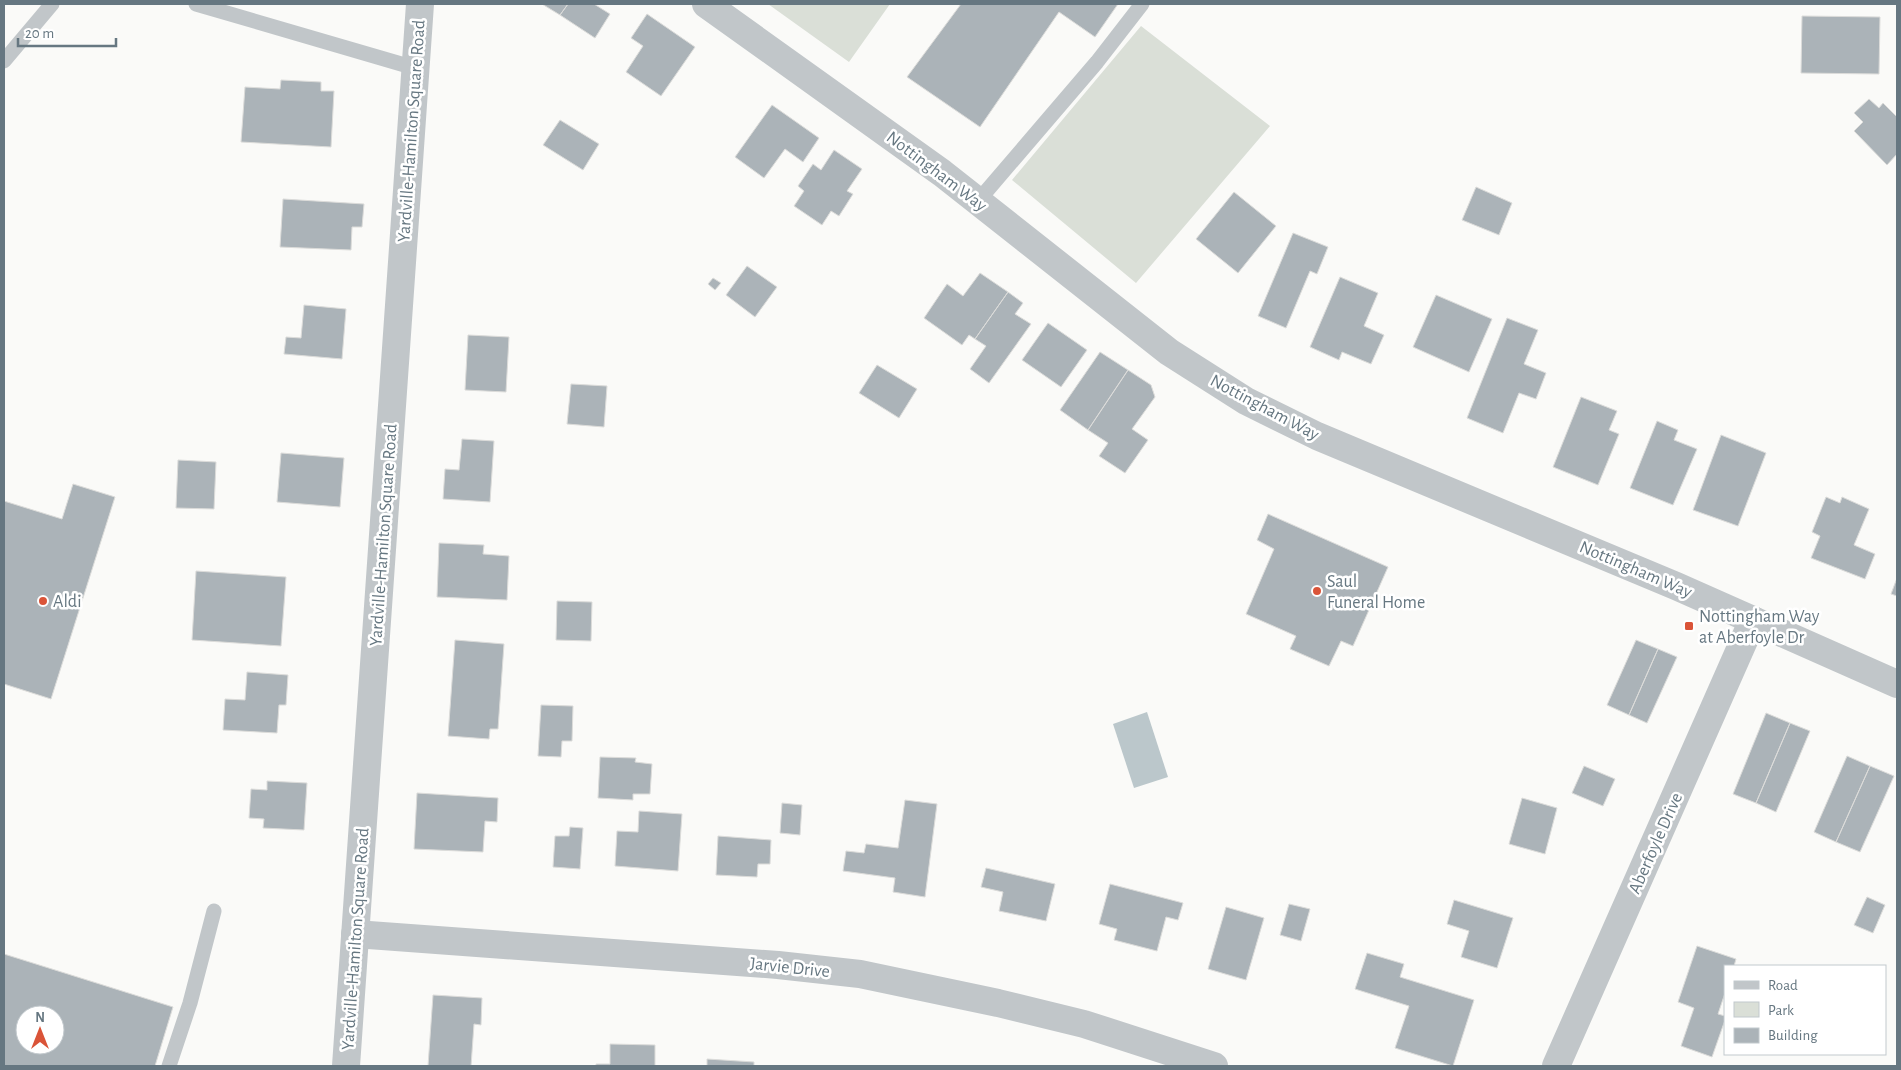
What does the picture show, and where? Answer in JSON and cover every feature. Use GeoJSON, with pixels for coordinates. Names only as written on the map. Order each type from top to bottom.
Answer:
{"type":"FeatureCollection","features":[{"type":"Feature","properties":{"kind":"street","name":"Yardville-Hamilton Square Road"},"geometry":{"type":"LineString","coordinates":[[346,1066],[420,4]]}},
{"type":"Feature","properties":{"kind":"street","name":"Nottingham Way"},"geometry":{"type":"LineString","coordinates":[[706,4],[942,173],[1169,352],[1246,401],[1317,436],[1666,582],[1897,684]]}},
{"type":"Feature","properties":{"kind":"street","name":"Aberfoyle Drive"},"geometry":{"type":"LineString","coordinates":[[1556,1066],[1753,620]]}},
{"type":"Feature","properties":{"kind":"street","name":"Jarvie Drive"},"geometry":{"type":"LineString","coordinates":[[355,934],[778,965],[860,974],[998,1003],[1084,1024],[1214,1066]]}},
{"type":"Feature","properties":{"kind":"lane"},"geometry":{"type":"LineString","coordinates":[[4,61],[52,4]]}},
{"type":"Feature","properties":{"kind":"lane"},"geometry":{"type":"LineString","coordinates":[[196,4],[415,68]]}},
{"type":"Feature","properties":{"kind":"lane"},"geometry":{"type":"LineString","coordinates":[[978,202],[1097,62],[1142,4]]}},
{"type":"Feature","properties":{"kind":"lane"},"geometry":{"type":"LineString","coordinates":[[169,1066],[190,1003],[214,911]]}},
{"type":"Feature","properties":{"kind":"green space"},"geometry":{"type":"Polygon","coordinates":[[[768,4],[890,4],[849,62],[768,4]]]}},
{"type":"Feature","properties":{"kind":"green space"},"geometry":{"type":"Polygon","coordinates":[[[1141,26],[1270,126],[1136,283],[1012,180],[1141,26]]]}},
{"type":"Feature","properties":{"kind":"shaded area"},"geometry":{"type":"Polygon","coordinates":[[[1147,712],[1168,777],[1134,788],[1113,724],[1147,712]]]}},
{"type":"Feature","properties":{"kind":"building"},"geometry":{"type":"Polygon","coordinates":[[[542,4],[568,4],[560,15],[542,4]]]}},
{"type":"Feature","properties":{"kind":"building"},"geometry":{"type":"Polygon","coordinates":[[[568,4],[594,4],[610,14],[595,38],[560,15],[568,4]]]}},
{"type":"Feature","properties":{"kind":"building"},"geometry":{"type":"Polygon","coordinates":[[[961,4],[1118,4],[1095,37],[1059,12],[980,127],[907,77],[961,4]]]}},
{"type":"Feature","properties":{"kind":"building"},"geometry":{"type":"Polygon","coordinates":[[[647,14],[695,47],[661,96],[626,72],[643,46],[631,38],[647,14]]]}},
{"type":"Feature","properties":{"kind":"building"},"geometry":{"type":"Polygon","coordinates":[[[1802,16],[1880,17],[1879,74],[1801,73],[1802,16]]]}},
{"type":"Feature","properties":{"kind":"building"},"geometry":{"type":"Polygon","coordinates":[[[281,80],[321,82],[321,91],[334,91],[331,147],[241,142],[245,87],[280,89],[281,80]]]}},
{"type":"Feature","properties":{"kind":"building"},"geometry":{"type":"Polygon","coordinates":[[[1869,99],[1879,108],[1883,103],[1897,117],[1897,154],[1887,165],[1854,131],[1863,122],[1854,113],[1869,99]]]}},
{"type":"Feature","properties":{"kind":"building"},"geometry":{"type":"Polygon","coordinates":[[[772,105],[819,138],[803,162],[785,149],[764,178],[735,157],[772,105]]]}},
{"type":"Feature","properties":{"kind":"building"},"geometry":{"type":"Polygon","coordinates":[[[560,120],[599,144],[583,170],[543,145],[560,120]]]}},
{"type":"Feature","properties":{"kind":"building"},"geometry":{"type":"Polygon","coordinates":[[[834,150],[862,169],[847,191],[853,194],[839,216],[831,211],[822,225],[794,206],[804,191],[798,186],[813,164],[821,170],[834,150]]]}},
{"type":"Feature","properties":{"kind":"building"},"geometry":{"type":"Polygon","coordinates":[[[1476,187],[1512,203],[1499,235],[1462,220],[1476,187]]]}},
{"type":"Feature","properties":{"kind":"building"},"geometry":{"type":"Polygon","coordinates":[[[1234,192],[1276,226],[1238,273],[1196,239],[1234,192]]]}},
{"type":"Feature","properties":{"kind":"building"},"geometry":{"type":"Polygon","coordinates":[[[283,199],[364,204],[362,227],[352,227],[351,250],[280,247],[283,199]]]}},
{"type":"Feature","properties":{"kind":"building"},"geometry":{"type":"Polygon","coordinates":[[[1293,233],[1328,247],[1317,274],[1310,271],[1286,328],[1258,316],[1293,233]]]}},
{"type":"Feature","properties":{"kind":"building"},"geometry":{"type":"Polygon","coordinates":[[[747,266],[777,287],[755,317],[726,295],[747,266]]]}},
{"type":"Feature","properties":{"kind":"building"},"geometry":{"type":"Polygon","coordinates":[[[980,273],[1008,292],[975,339],[969,335],[962,345],[924,318],[947,284],[963,296],[980,273]]]}},
{"type":"Feature","properties":{"kind":"building"},"geometry":{"type":"Polygon","coordinates":[[[1340,277],[1378,293],[1364,326],[1384,335],[1371,364],[1342,352],[1339,360],[1310,347],[1340,277]]]}},
{"type":"Feature","properties":{"kind":"building"},"geometry":{"type":"Polygon","coordinates":[[[713,278],[721,283],[715,290],[708,284],[713,278]]]}},
{"type":"Feature","properties":{"kind":"building"},"geometry":{"type":"Polygon","coordinates":[[[1008,292],[1023,303],[1015,314],[1031,324],[989,383],[970,369],[986,346],[975,339],[1008,292]]]}},
{"type":"Feature","properties":{"kind":"building"},"geometry":{"type":"Polygon","coordinates":[[[1436,295],[1492,319],[1469,372],[1413,347],[1436,295]]]}},
{"type":"Feature","properties":{"kind":"building"},"geometry":{"type":"Polygon","coordinates":[[[304,305],[346,309],[342,359],[284,354],[286,337],[301,338],[304,305]]]}},
{"type":"Feature","properties":{"kind":"building"},"geometry":{"type":"Polygon","coordinates":[[[1507,318],[1538,330],[1524,364],[1546,373],[1536,399],[1519,393],[1503,433],[1467,418],[1507,318]]]}},
{"type":"Feature","properties":{"kind":"building"},"geometry":{"type":"Polygon","coordinates":[[[1048,323],[1087,350],[1061,387],[1022,360],[1048,323]]]}},
{"type":"Feature","properties":{"kind":"building"},"geometry":{"type":"Polygon","coordinates":[[[468,335],[509,337],[506,392],[465,390],[468,335]]]}},
{"type":"Feature","properties":{"kind":"building"},"geometry":{"type":"Polygon","coordinates":[[[1100,352],[1128,370],[1088,430],[1060,410],[1100,352]]]}},
{"type":"Feature","properties":{"kind":"building"},"geometry":{"type":"Polygon","coordinates":[[[877,365],[917,389],[899,418],[859,393],[877,365]]]}},
{"type":"Feature","properties":{"kind":"building"},"geometry":{"type":"Polygon","coordinates":[[[1128,370],[1151,385],[1155,397],[1132,429],[1148,440],[1125,473],[1099,456],[1108,443],[1088,430],[1128,370]]]}},
{"type":"Feature","properties":{"kind":"building"},"geometry":{"type":"Polygon","coordinates":[[[571,384],[607,386],[604,427],[567,424],[571,384]]]}},
{"type":"Feature","properties":{"kind":"building"},"geometry":{"type":"Polygon","coordinates":[[[1581,397],[1617,411],[1609,430],[1619,434],[1598,485],[1553,467],[1581,397]]]}},
{"type":"Feature","properties":{"kind":"building"},"geometry":{"type":"Polygon","coordinates":[[[1657,421],[1678,430],[1674,440],[1697,449],[1673,505],[1630,488],[1657,421]]]}},
{"type":"Feature","properties":{"kind":"building"},"geometry":{"type":"Polygon","coordinates":[[[1721,435],[1766,453],[1738,526],[1693,510],[1721,435]]]}},
{"type":"Feature","properties":{"kind":"building"},"geometry":{"type":"Polygon","coordinates":[[[462,439],[494,441],[490,502],[443,499],[445,469],[459,470],[462,439]]]}},
{"type":"Feature","properties":{"kind":"building"},"geometry":{"type":"Polygon","coordinates":[[[281,453],[344,458],[340,507],[277,502],[281,453]]]}},
{"type":"Feature","properties":{"kind":"building"},"geometry":{"type":"Polygon","coordinates":[[[178,460],[216,462],[214,509],[176,508],[178,460]]]}},
{"type":"Feature","properties":{"kind":"building","name":"Aldi"},"geometry":{"type":"Polygon","coordinates":[[[73,484],[115,497],[51,699],[4,684],[4,501],[62,519],[73,484]]]}},
{"type":"Feature","properties":{"kind":"building"},"geometry":{"type":"Polygon","coordinates":[[[1826,497],[1840,503],[1842,497],[1869,509],[1854,545],[1875,554],[1865,579],[1811,558],[1820,536],[1812,532],[1826,497]]]}},
{"type":"Feature","properties":{"kind":"building","name":"Saul Funeral Home"},"geometry":{"type":"Polygon","coordinates":[[[1268,514],[1388,567],[1353,646],[1341,641],[1329,666],[1290,649],[1296,636],[1246,614],[1274,549],[1257,540],[1268,514]]]}},
{"type":"Feature","properties":{"kind":"building"},"geometry":{"type":"Polygon","coordinates":[[[439,543],[484,545],[483,554],[509,556],[507,600],[437,597],[439,543]]]}},
{"type":"Feature","properties":{"kind":"building"},"geometry":{"type":"Polygon","coordinates":[[[196,571],[286,577],[281,646],[192,640],[196,571]]]}},
{"type":"Feature","properties":{"kind":"building"},"geometry":{"type":"Polygon","coordinates":[[[1897,578],[1897,596],[1891,594],[1897,578]]]}},
{"type":"Feature","properties":{"kind":"building"},"geometry":{"type":"Polygon","coordinates":[[[557,601],[592,602],[591,641],[556,640],[557,601]]]}},
{"type":"Feature","properties":{"kind":"building"},"geometry":{"type":"Polygon","coordinates":[[[455,640],[504,644],[498,729],[490,729],[489,739],[448,736],[455,640]]]}},
{"type":"Feature","properties":{"kind":"building"},"geometry":{"type":"Polygon","coordinates":[[[1636,640],[1658,649],[1629,715],[1607,705],[1636,640]]]}},
{"type":"Feature","properties":{"kind":"building"},"geometry":{"type":"Polygon","coordinates":[[[1658,649],[1677,657],[1647,723],[1629,715],[1658,649]]]}},
{"type":"Feature","properties":{"kind":"building"},"geometry":{"type":"Polygon","coordinates":[[[247,672],[288,675],[286,705],[279,705],[277,733],[223,730],[225,699],[245,700],[247,672]]]}},
{"type":"Feature","properties":{"kind":"building"},"geometry":{"type":"Polygon","coordinates":[[[541,705],[573,706],[572,741],[562,741],[561,757],[538,756],[541,705]]]}},
{"type":"Feature","properties":{"kind":"building"},"geometry":{"type":"Polygon","coordinates":[[[1766,713],[1790,723],[1756,803],[1733,794],[1766,713]]]}},
{"type":"Feature","properties":{"kind":"building"},"geometry":{"type":"Polygon","coordinates":[[[1790,723],[1810,731],[1776,812],[1756,803],[1790,723]]]}},
{"type":"Feature","properties":{"kind":"building"},"geometry":{"type":"Polygon","coordinates":[[[1847,756],[1870,766],[1836,842],[1814,832],[1847,756]]]}},
{"type":"Feature","properties":{"kind":"building"},"geometry":{"type":"Polygon","coordinates":[[[600,757],[636,758],[635,762],[652,764],[650,794],[633,794],[633,800],[598,798],[600,757]]]}},
{"type":"Feature","properties":{"kind":"building"},"geometry":{"type":"Polygon","coordinates":[[[1584,766],[1615,779],[1603,806],[1572,793],[1584,766]]]}},
{"type":"Feature","properties":{"kind":"building"},"geometry":{"type":"Polygon","coordinates":[[[1870,766],[1894,776],[1860,852],[1836,842],[1870,766]]]}},
{"type":"Feature","properties":{"kind":"building"},"geometry":{"type":"Polygon","coordinates":[[[267,781],[307,783],[304,830],[263,828],[264,819],[249,818],[251,789],[267,790],[267,781]]]}},
{"type":"Feature","properties":{"kind":"building"},"geometry":{"type":"Polygon","coordinates":[[[417,793],[498,798],[497,822],[485,821],[483,852],[414,849],[417,793]]]}},
{"type":"Feature","properties":{"kind":"building"},"geometry":{"type":"Polygon","coordinates":[[[1522,798],[1557,808],[1545,854],[1509,844],[1522,798]]]}},
{"type":"Feature","properties":{"kind":"building"},"geometry":{"type":"Polygon","coordinates":[[[905,800],[937,804],[925,897],[893,892],[895,878],[843,871],[846,851],[864,853],[866,844],[898,848],[905,800]]]}},
{"type":"Feature","properties":{"kind":"building"},"geometry":{"type":"Polygon","coordinates":[[[782,803],[802,805],[800,835],[780,833],[782,803]]]}},
{"type":"Feature","properties":{"kind":"building"},"geometry":{"type":"Polygon","coordinates":[[[639,811],[682,814],[678,871],[615,866],[617,831],[638,832],[639,811]]]}},
{"type":"Feature","properties":{"kind":"building"},"geometry":{"type":"Polygon","coordinates":[[[570,827],[583,828],[580,869],[553,867],[555,836],[569,836],[570,827]]]}},
{"type":"Feature","properties":{"kind":"building"},"geometry":{"type":"Polygon","coordinates":[[[718,836],[771,840],[770,864],[758,864],[757,877],[716,875],[718,836]]]}},
{"type":"Feature","properties":{"kind":"building"},"geometry":{"type":"Polygon","coordinates":[[[986,868],[1055,884],[1046,921],[999,911],[1003,892],[981,887],[986,868]]]}},
{"type":"Feature","properties":{"kind":"building"},"geometry":{"type":"Polygon","coordinates":[[[1110,884],[1183,903],[1178,920],[1166,917],[1157,951],[1114,940],[1117,929],[1099,924],[1110,884]]]}},
{"type":"Feature","properties":{"kind":"building"},"geometry":{"type":"Polygon","coordinates":[[[1867,897],[1885,905],[1873,933],[1854,925],[1867,897]]]}},
{"type":"Feature","properties":{"kind":"building"},"geometry":{"type":"Polygon","coordinates":[[[1454,900],[1513,918],[1497,968],[1461,957],[1469,931],[1447,924],[1454,900]]]}},
{"type":"Feature","properties":{"kind":"building"},"geometry":{"type":"Polygon","coordinates":[[[1289,904],[1310,909],[1301,941],[1280,935],[1289,904]]]}},
{"type":"Feature","properties":{"kind":"building"},"geometry":{"type":"Polygon","coordinates":[[[1226,907],[1264,918],[1246,980],[1208,969],[1226,907]]]}},
{"type":"Feature","properties":{"kind":"building"},"geometry":{"type":"Polygon","coordinates":[[[1697,946],[1736,959],[1734,965],[1724,965],[1724,996],[1718,1014],[1724,1016],[1724,1023],[1712,1057],[1681,1046],[1694,1008],[1678,1002],[1697,946]]]}},
{"type":"Feature","properties":{"kind":"building"},"geometry":{"type":"Polygon","coordinates":[[[1367,953],[1404,964],[1400,977],[1474,1000],[1453,1066],[1395,1048],[1409,1006],[1355,989],[1367,953]]]}},
{"type":"Feature","properties":{"kind":"building"},"geometry":{"type":"Polygon","coordinates":[[[4,954],[173,1007],[155,1066],[4,1066],[4,954]]]}},
{"type":"Feature","properties":{"kind":"building"},"geometry":{"type":"Polygon","coordinates":[[[433,995],[482,998],[481,1025],[474,1024],[471,1066],[428,1066],[433,995]]]}},
{"type":"Feature","properties":{"kind":"building"},"geometry":{"type":"Polygon","coordinates":[[[610,1044],[655,1045],[655,1066],[596,1066],[596,1064],[610,1064],[610,1044]]]}},
{"type":"Feature","properties":{"kind":"building"},"geometry":{"type":"Polygon","coordinates":[[[707,1059],[754,1062],[754,1066],[707,1066],[707,1059]]]}},
{"type":"Feature","properties":{"kind":"place","name":"Saul Funeral Home"},"geometry":{"type":"Point","coordinates":[1317,591]}},
{"type":"Feature","properties":{"kind":"place","name":"Aldi"},"geometry":{"type":"Point","coordinates":[43,601]}},
{"type":"Feature","properties":{"kind":"place","name":"Nottingham Way at Aberfoyle Dr"},"geometry":{"type":"Point","coordinates":[1689,626]}}]}
